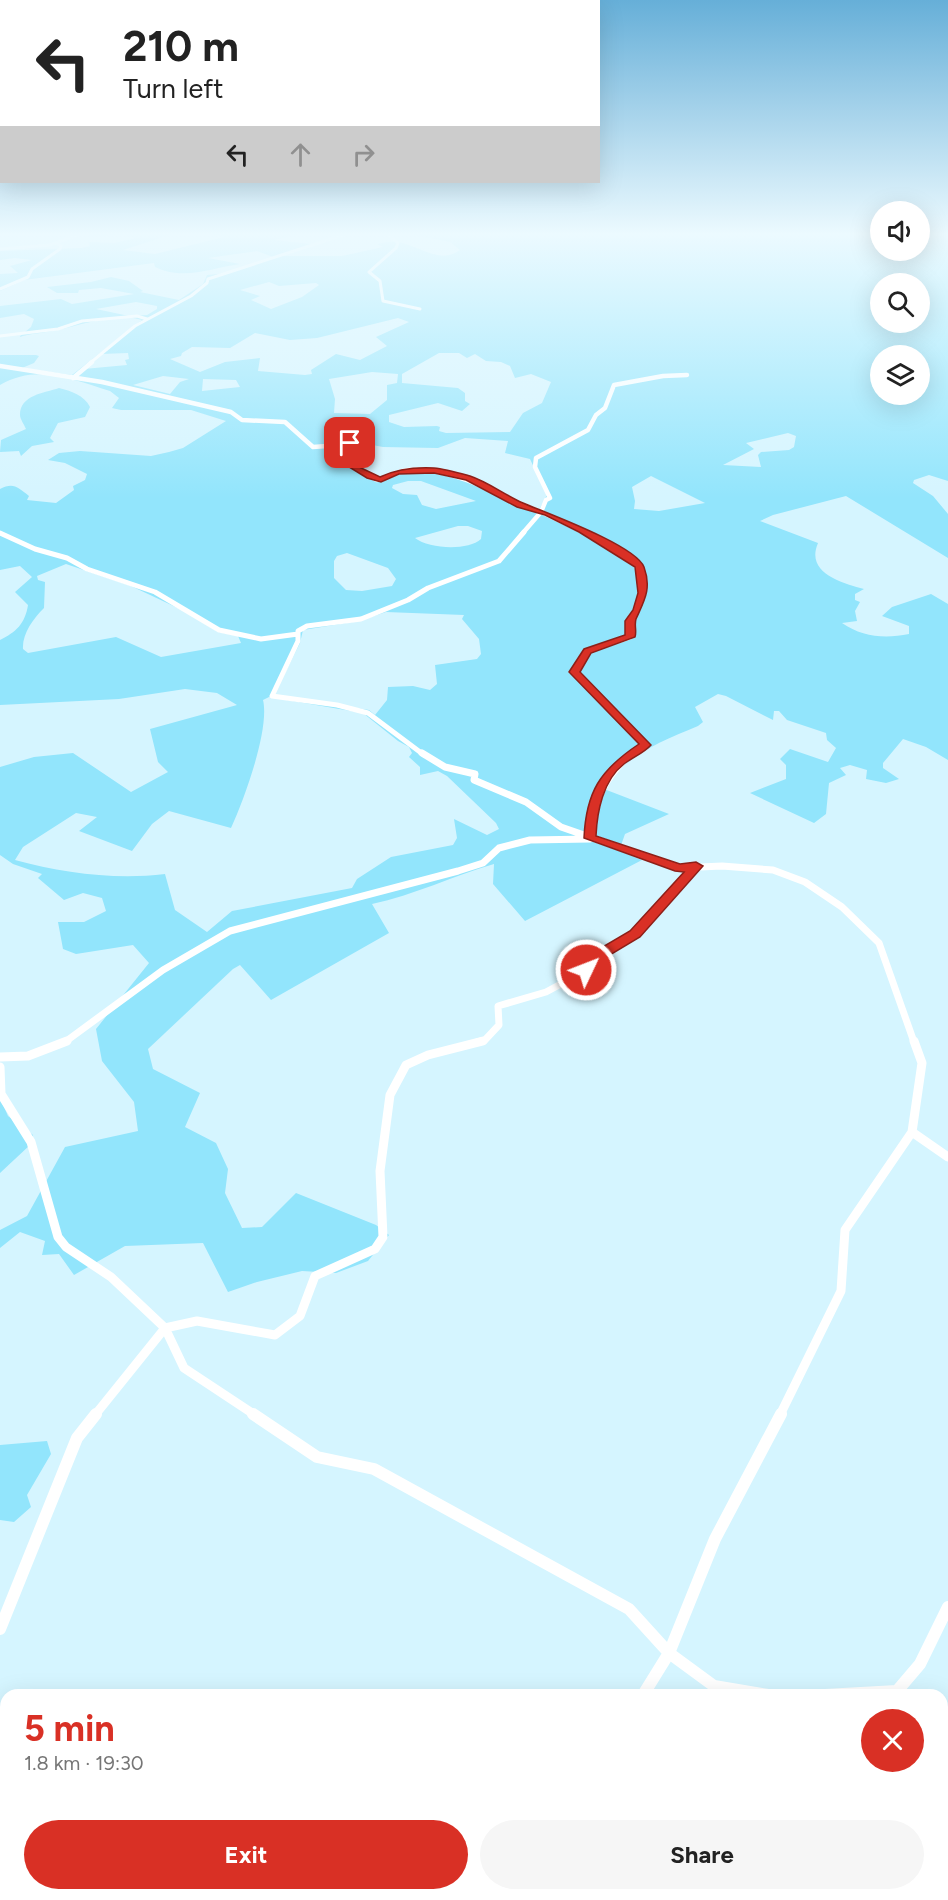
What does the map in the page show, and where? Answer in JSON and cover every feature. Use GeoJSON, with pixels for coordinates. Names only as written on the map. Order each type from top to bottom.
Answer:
{"type":"FeatureCollection","features":[{"type":"Feature","properties":{"kind":"street"},"geometry":{"type":"LineString","coordinates":[[0,336],[58,329],[86,321]]}},
{"type":"Feature","properties":{"kind":"street"},"geometry":{"type":"LineString","coordinates":[[73,378],[144,321]]}},
{"type":"Feature","properties":{"kind":"street"},"geometry":{"type":"LineString","coordinates":[[0,366],[73,378],[231,412],[242,420],[285,422],[314,447],[355,444],[353,467],[377,480],[407,470],[442,471],[468,478],[520,505],[582,530],[631,559],[639,567],[643,593],[637,611],[630,621],[632,632],[630,637],[588,651],[574,672],[645,745],[618,763],[603,784],[591,813],[590,838]]}},
{"type":"Feature","properties":{"kind":"street"},"geometry":{"type":"LineString","coordinates":[[647,1689],[669,1653],[715,1539],[792,1394],[841,1291],[845,1230],[912,1132],[922,1063],[879,943],[842,907],[805,882],[772,870],[696,866],[679,868],[590,838],[541,815],[526,802],[474,780],[475,774],[459,774],[402,740],[367,712],[272,696],[298,641],[298,631],[307,626],[361,619],[408,600],[428,588],[504,558],[541,512],[546,500],[550,498],[535,467],[536,458],[588,430],[596,415],[605,408],[611,387],[663,376],[687,375]]}},
{"type":"Feature","properties":{"kind":"street"},"geometry":{"type":"LineString","coordinates":[[0,533],[34,549],[67,558],[87,569],[155,592],[219,630],[261,639],[298,634]]}},
{"type":"Feature","properties":{"kind":"street"},"geometry":{"type":"LineString","coordinates":[[0,1056],[28,1056],[64,1043],[163,970],[230,931],[459,871],[483,863],[499,848],[530,840],[590,838]]}},
{"type":"Feature","properties":{"kind":"street"},"geometry":{"type":"LineString","coordinates":[[0,1629],[77,1438],[165,1328],[197,1321],[275,1335],[300,1316],[315,1276],[375,1249],[383,1237],[380,1172],[390,1095],[406,1065],[428,1055],[485,1040],[500,1025],[498,1006],[546,992],[586,970],[598,956],[635,934],[696,866]]}},
{"type":"Feature","properties":{"kind":"street"},"geometry":{"type":"LineString","coordinates":[[0,1067],[1,1094],[31,1142],[58,1238],[66,1247],[111,1277],[165,1328],[184,1368],[317,1457],[374,1469],[629,1609],[669,1653],[714,1686],[732,1689]]}},
{"type":"Feature","properties":{"kind":"street"},"geometry":{"type":"LineString","coordinates":[[912,1132],[948,1156]]}},
{"type":"Feature","properties":{"kind":"street"},"geometry":{"type":"LineString","coordinates":[[899,1689],[920,1664],[948,1607]]}},
{"type":"Feature","properties":{"kind":"shaded area"},"geometry":{"type":"Polygon","coordinates":[[[33,321],[99,321],[52,331],[19,337],[31,327],[33,321]]]}},
{"type":"Feature","properties":{"kind":"shaded area"},"geometry":{"type":"Polygon","coordinates":[[[141,321],[387,321],[317,338],[290,340],[255,333],[230,348],[192,347],[181,356],[170,359],[200,372],[225,362],[260,358],[258,371],[305,375],[312,374],[311,370],[336,354],[360,360],[387,346],[376,337],[409,322],[405,321],[870,321],[870,333],[930,333],[930,321],[948,321],[948,481],[929,475],[914,480],[913,483],[933,496],[948,514],[948,558],[846,496],[773,515],[760,521],[818,543],[815,553],[821,569],[836,580],[864,589],[855,594],[855,600],[860,602],[855,611],[857,621],[842,623],[850,628],[874,636],[909,634],[909,626],[882,616],[892,607],[931,594],[948,604],[948,760],[926,747],[903,739],[883,763],[883,768],[899,779],[886,783],[866,779],[867,770],[850,765],[840,768],[846,775],[829,783],[826,814],[814,823],[750,793],[786,779],[786,765],[780,759],[790,749],[828,762],[836,748],[827,740],[826,733],[787,720],[779,711],[774,711],[773,720],[718,694],[695,707],[703,722],[645,750],[623,767],[604,789],[669,814],[625,834],[619,851],[642,860],[525,921],[493,884],[494,864],[403,896],[372,904],[389,933],[271,1000],[240,965],[233,969],[148,1049],[153,1069],[200,1093],[185,1127],[216,1143],[228,1169],[225,1193],[242,1228],[262,1227],[296,1193],[376,1225],[389,1235],[368,1261],[336,1273],[302,1271],[228,1292],[203,1243],[125,1246],[74,1275],[59,1254],[42,1255],[45,1241],[20,1232],[0,1248],[0,1230],[27,1216],[65,1147],[138,1131],[134,1102],[102,1061],[96,1029],[149,963],[133,945],[76,954],[63,949],[58,922],[84,922],[106,911],[102,898],[83,893],[64,900],[38,878],[42,874],[13,864],[0,855],[0,767],[34,757],[73,753],[131,792],[168,772],[158,762],[150,729],[237,705],[217,693],[185,689],[119,699],[0,705],[0,640],[11,634],[25,617],[28,605],[15,592],[32,577],[20,566],[0,570],[0,489],[15,486],[29,496],[27,500],[56,503],[74,490],[73,486],[85,480],[87,474],[65,463],[48,460],[59,453],[80,451],[151,456],[183,448],[226,421],[191,410],[112,408],[119,398],[110,391],[69,378],[42,374],[28,375],[14,378],[0,385],[0,355],[39,356],[34,363],[22,368],[72,375],[141,321]],[[128,353],[101,354],[84,369],[127,365],[125,360],[129,359],[128,353]],[[439,353],[402,374],[402,383],[458,388],[465,393],[465,401],[470,404],[462,411],[438,403],[389,415],[389,422],[404,427],[437,426],[440,427],[439,431],[446,433],[510,432],[523,413],[542,403],[551,382],[531,374],[515,378],[510,366],[501,362],[486,361],[475,354],[467,358],[459,353],[439,353]],[[372,372],[329,379],[335,399],[334,413],[370,414],[387,400],[387,385],[397,383],[398,374],[372,372]],[[163,376],[133,385],[170,394],[180,382],[189,379],[163,376]],[[203,379],[202,391],[240,387],[236,380],[203,379]],[[788,433],[746,443],[754,449],[723,465],[761,467],[758,455],[761,452],[789,450],[794,447],[796,436],[788,433]],[[465,438],[438,448],[383,447],[362,443],[356,445],[358,452],[354,467],[377,479],[399,470],[442,470],[468,477],[539,510],[547,495],[530,459],[505,453],[508,441],[465,438]],[[651,476],[632,487],[634,509],[659,511],[705,503],[651,476]],[[408,481],[393,485],[392,488],[403,494],[417,495],[422,505],[436,509],[476,501],[421,481],[408,481]],[[458,526],[415,538],[421,542],[458,547],[475,543],[481,539],[482,531],[468,526],[458,526]],[[347,553],[337,556],[334,561],[334,578],[346,590],[362,591],[392,586],[396,579],[388,568],[347,553]],[[66,564],[37,576],[38,580],[45,582],[44,608],[26,632],[23,649],[28,653],[116,637],[161,657],[241,643],[238,636],[218,632],[182,610],[131,586],[66,564]],[[386,612],[359,621],[303,630],[300,643],[275,693],[277,696],[369,710],[375,715],[387,700],[388,687],[413,686],[430,690],[437,684],[435,665],[477,659],[481,654],[479,639],[462,619],[464,615],[386,612]],[[269,697],[263,700],[263,728],[259,746],[249,783],[231,828],[169,811],[152,824],[132,851],[79,831],[97,817],[76,813],[23,847],[15,860],[52,869],[108,876],[165,874],[175,910],[207,932],[232,911],[352,888],[357,879],[391,857],[453,845],[457,838],[454,819],[487,835],[499,829],[496,823],[447,776],[438,771],[420,775],[420,767],[409,757],[412,753],[409,747],[363,713],[269,697]]]}},
{"type":"Feature","properties":{"kind":"shaded area"},"geometry":{"type":"Polygon","coordinates":[[[59,388],[84,399],[90,407],[85,417],[58,423],[50,438],[54,442],[32,446],[21,456],[19,451],[0,452],[1,440],[26,429],[20,415],[24,403],[34,396],[59,388]]]}},
{"type":"Feature","properties":{"kind":"shaded area"},"geometry":{"type":"Polygon","coordinates":[[[0,1098],[8,1116],[33,1135],[30,1145],[0,1173],[0,1098]]]}},
{"type":"Feature","properties":{"kind":"shaded area"},"geometry":{"type":"Polygon","coordinates":[[[47,1441],[51,1454],[27,1495],[31,1507],[14,1522],[0,1520],[0,1445],[47,1441]]]}},
{"type":"Feature","properties":{"kind":"route"},"geometry":{"type":"LineString","coordinates":[[350,443],[355,444],[353,467],[369,477],[381,480],[407,470],[442,471],[468,478],[520,505],[548,514],[582,530],[631,559],[639,567],[643,593],[637,611],[630,621],[632,632],[630,637],[588,651],[574,672],[645,745],[618,763],[603,784],[591,813],[590,838],[679,868],[696,866],[635,934],[598,956],[586,970]]}}]}
